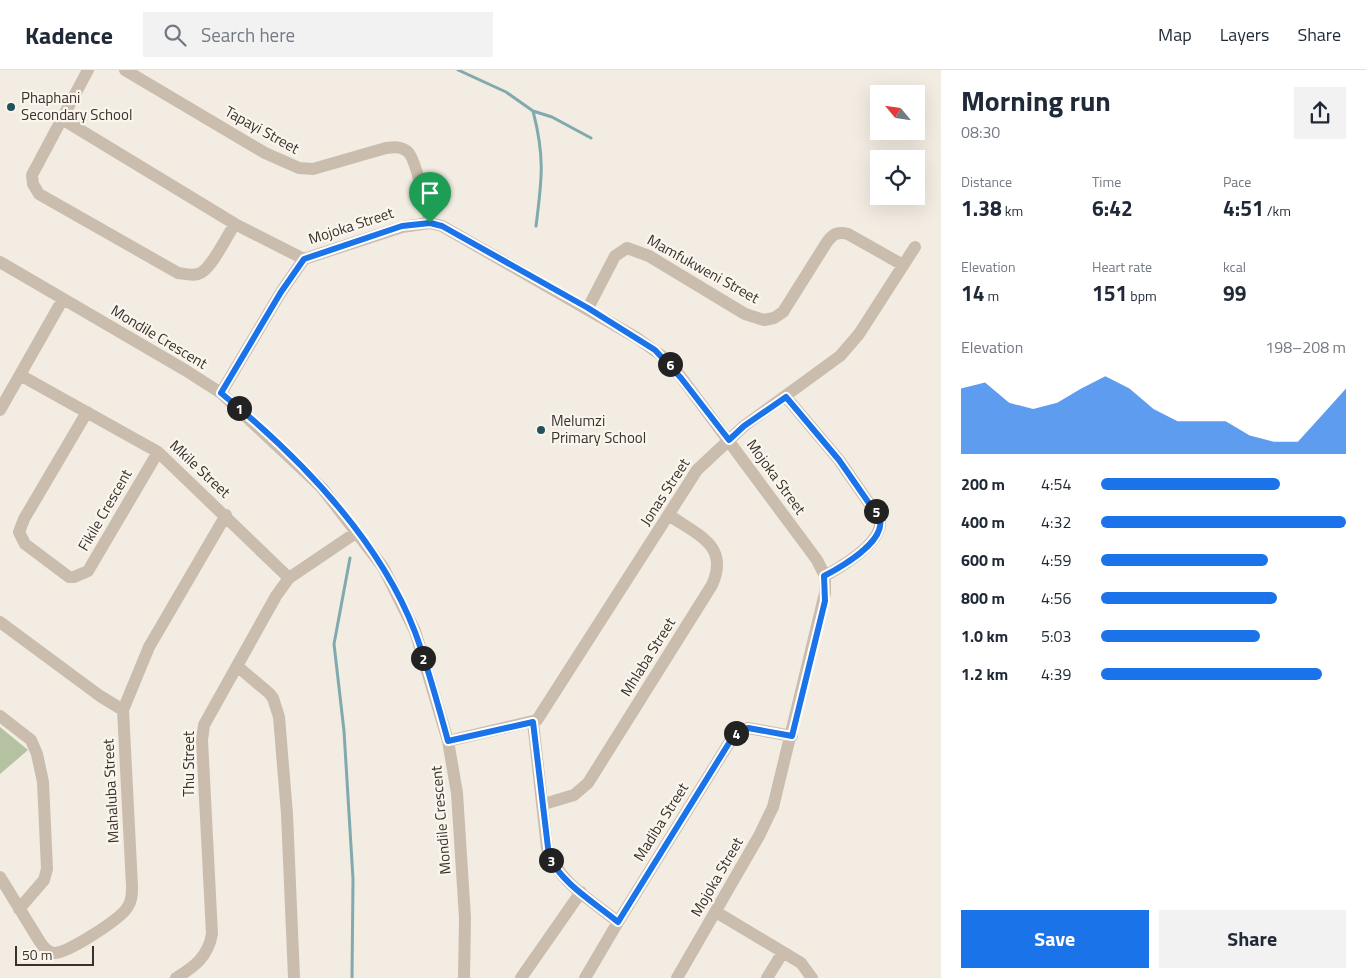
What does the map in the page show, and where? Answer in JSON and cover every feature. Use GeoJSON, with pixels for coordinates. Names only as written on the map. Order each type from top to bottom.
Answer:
{"type":"FeatureCollection","features":[{"type":"Feature","properties":{"kind":"street"},"geometry":{"type":"LineString","coordinates":[[88,70],[32,175],[33,185],[44,198],[178,272],[188,275],[198,274],[209,267],[235,224]]}},
{"type":"Feature","properties":{"kind":"street","name":"Tapayi Street"},"geometry":{"type":"LineString","coordinates":[[125,70],[265,153],[298,168],[313,169],[386,148],[398,147],[408,152],[414,164],[430,223]]}},
{"type":"Feature","properties":{"kind":"street"},"geometry":{"type":"LineString","coordinates":[[62,119],[235,224],[304,259]]}},
{"type":"Feature","properties":{"kind":"street","name":"Mojoka Street"},"geometry":{"type":"LineString","coordinates":[[221,393],[281,292],[304,259],[402,226],[430,223],[442,226],[588,308],[647,344],[662,356],[681,378],[812,553],[824,576],[825,601],[773,807],[716,912],[676,978]]}},
{"type":"Feature","properties":{"kind":"street","name":"Mamfukweni Street"},"geometry":{"type":"LineString","coordinates":[[588,308],[615,256],[627,248],[649,256],[745,314],[764,320],[774,318],[783,312],[826,242],[836,233],[848,234],[903,265]]}},
{"type":"Feature","properties":{"kind":"street","name":"Jonas Street"},"geometry":{"type":"LineString","coordinates":[[533,722],[545,709],[697,470],[744,426],[786,397],[840,356],[850,346],[915,247]]}},
{"type":"Feature","properties":{"kind":"street","name":"Mondile Crescent"},"geometry":{"type":"LineString","coordinates":[[0,262],[186,370],[221,393],[322,488],[358,532],[383,567],[415,632],[448,741],[457,793],[465,918],[464,978]]}},
{"type":"Feature","properties":{"kind":"street"},"geometry":{"type":"LineString","coordinates":[[0,410],[63,299]]}},
{"type":"Feature","properties":{"kind":"street","name":"Mkile Street"},"geometry":{"type":"LineString","coordinates":[[20,375],[158,452],[226,515],[289,578]]}},
{"type":"Feature","properties":{"kind":"street"},"geometry":{"type":"LineString","coordinates":[[786,397],[839,460],[880,519],[879,531],[872,542],[824,576]]}},
{"type":"Feature","properties":{"kind":"street","name":"Fikile Crescent"},"geometry":{"type":"LineString","coordinates":[[87,412],[24,519],[19,532],[25,544],[69,577],[74,577],[88,571],[158,452]]}},
{"type":"Feature","properties":{"kind":"street","name":"Mahaluba Street"},"geometry":{"type":"LineString","coordinates":[[0,877],[43,946],[52,953],[62,951],[89,936],[116,919],[128,908],[132,899],[132,886],[123,710],[150,647],[226,515]]}},
{"type":"Feature","properties":{"kind":"street","name":"Mhlaba Street"},"geometry":{"type":"LineString","coordinates":[[544,804],[574,795],[588,783],[712,586],[718,562],[715,550],[707,542],[669,515]]}},
{"type":"Feature","properties":{"kind":"street","name":"Thu Street"},"geometry":{"type":"LineString","coordinates":[[176,978],[196,965],[211,943],[212,917],[202,740],[207,719],[276,596],[289,578],[358,532]]}},
{"type":"Feature","properties":{"kind":"street"},"geometry":{"type":"LineString","coordinates":[[0,622],[100,696],[123,710]]}},
{"type":"Feature","properties":{"kind":"street"},"geometry":{"type":"LineString","coordinates":[[237,666],[269,692],[279,717],[287,814],[294,978]]}},
{"type":"Feature","properties":{"kind":"street"},"geometry":{"type":"LineString","coordinates":[[0,716],[31,740],[42,774],[47,869],[44,880],[19,909]]}},
{"type":"Feature","properties":{"kind":"street"},"geometry":{"type":"LineString","coordinates":[[448,741],[533,722],[544,804],[546,848],[552,864],[581,892],[618,922]]}},
{"type":"Feature","properties":{"kind":"street","name":"Madiba Street"},"geometry":{"type":"LineString","coordinates":[[586,978],[618,922],[734,735],[748,728],[792,736]]}},
{"type":"Feature","properties":{"kind":"street"},"geometry":{"type":"LineString","coordinates":[[521,978],[581,892]]}},
{"type":"Feature","properties":{"kind":"street"},"geometry":{"type":"LineString","coordinates":[[716,912],[801,963],[812,978]]}},
{"type":"Feature","properties":{"kind":"street"},"geometry":{"type":"LineString","coordinates":[[766,978],[783,952]]}},
{"type":"Feature","properties":{"kind":"green space"},"geometry":{"type":"Polygon","coordinates":[[[0,727],[28,750],[0,774],[0,727]]]}},
{"type":"Feature","properties":{"kind":"waterway"},"geometry":{"type":"LineString","coordinates":[[458,70],[506,92],[533,111],[552,117],[591,138]]}},
{"type":"Feature","properties":{"kind":"waterway"},"geometry":{"type":"LineString","coordinates":[[533,111],[541,155],[540,195],[536,226]]}},
{"type":"Feature","properties":{"kind":"waterway"},"geometry":{"type":"LineString","coordinates":[[350,558],[334,644],[344,731],[353,879],[352,978]]}},
{"type":"Feature","properties":{"kind":"place","name":"Phaphani Secondary School"},"geometry":{"type":"Point","coordinates":[11,107]}},
{"type":"Feature","properties":{"kind":"place","name":"Melumzi Primary School"},"geometry":{"type":"Point","coordinates":[541,430]}},
{"type":"Feature","properties":{"kind":"route"},"geometry":{"type":"LineString","coordinates":[[430,223],[442,226],[588,308],[655,350],[670,364],[729,440],[744,426],[786,397],[839,460],[880,519],[879,531],[872,542],[839,568],[824,576],[825,601],[792,736],[748,728],[734,735],[618,922],[581,892],[552,864],[546,848],[544,804],[533,722],[448,741],[415,632],[383,567],[358,532],[322,488],[221,393],[281,292],[304,259],[316,253],[402,226],[430,223]]}}]}
